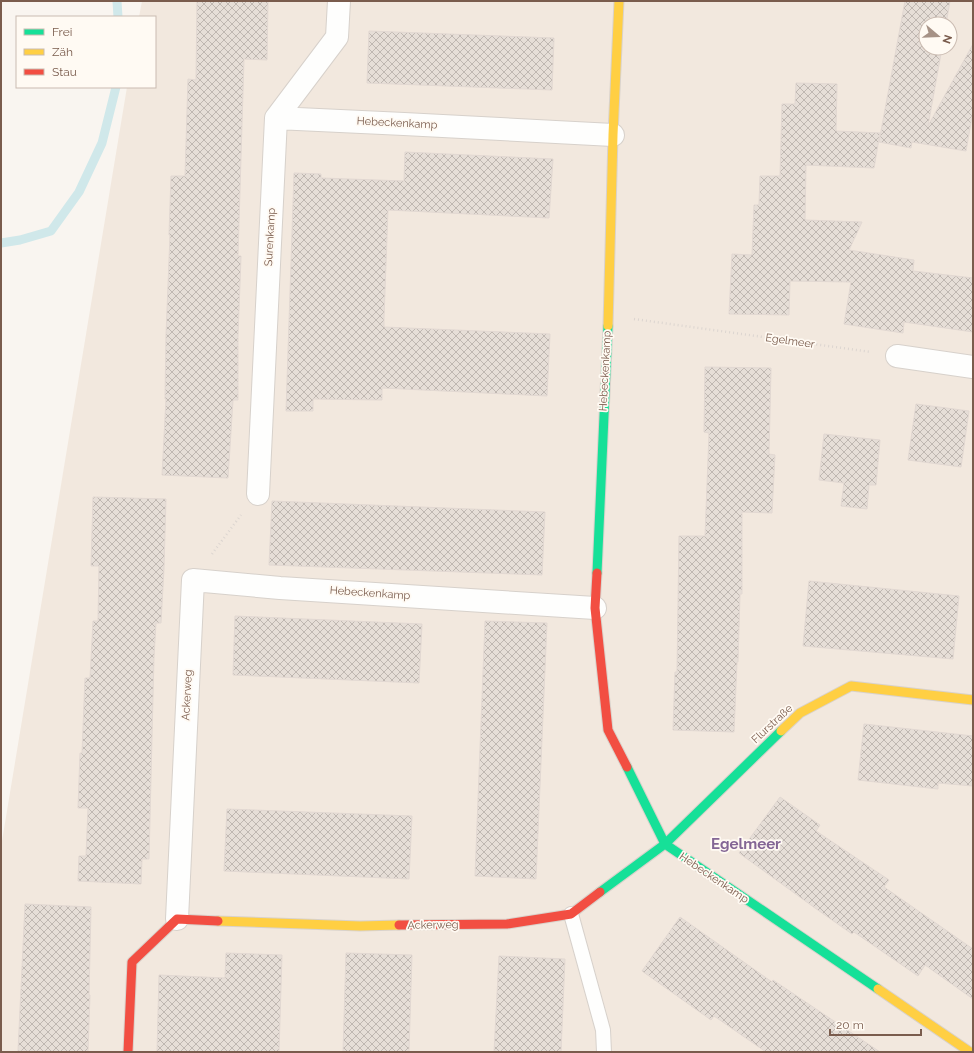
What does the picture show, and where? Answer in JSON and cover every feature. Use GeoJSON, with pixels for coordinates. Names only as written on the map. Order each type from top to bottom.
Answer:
{"type":"FeatureCollection","features":[{"type":"Feature","properties":{"kind":"street"},"geometry":{"type":"LineString","coordinates":[[276,118],[337,37],[339,1]]}},
{"type":"Feature","properties":{"kind":"street","name":"Hebeckenkamp"},"geometry":{"type":"LineString","coordinates":[[619,1],[613,135],[608,315],[594,608],[608,730],[665,844],[970,1052]]}},
{"type":"Feature","properties":{"kind":"street","name":"Hebeckenkamp"},"geometry":{"type":"LineString","coordinates":[[276,118],[613,135]]}},
{"type":"Feature","properties":{"kind":"street","name":"Surenkamp"},"geometry":{"type":"LineString","coordinates":[[258,494],[276,118]]}},
{"type":"Feature","properties":{"kind":"street"},"geometry":{"type":"LineString","coordinates":[[897,356],[973,367]]}},
{"type":"Feature","properties":{"kind":"street","name":"Hebeckenkamp"},"geometry":{"type":"LineString","coordinates":[[192,580],[280,588],[594,608]]}},
{"type":"Feature","properties":{"kind":"street","name":"Ackerweg"},"geometry":{"type":"LineString","coordinates":[[192,580],[177,919],[360,926],[507,924],[571,914],[665,844]]}},
{"type":"Feature","properties":{"kind":"street","name":"Flurstraße"},"geometry":{"type":"LineString","coordinates":[[665,844],[800,713],[851,686],[973,700]]}},
{"type":"Feature","properties":{"kind":"street"},"geometry":{"type":"LineString","coordinates":[[128,1052],[132,962],[177,919]]}},
{"type":"Feature","properties":{"kind":"lane"},"geometry":{"type":"LineString","coordinates":[[571,914],[603,1030],[604,1052]]}},
{"type":"Feature","properties":{"kind":"path","name":"Egelmeer"},"geometry":{"type":"LineString","coordinates":[[608,315],[897,356]]}},
{"type":"Feature","properties":{"kind":"path"},"geometry":{"type":"LineString","coordinates":[[192,580],[258,494]]}},
{"type":"Feature","properties":{"kind":"shaded area"},"geometry":{"type":"Polygon","coordinates":[[[142,1],[973,1],[973,1052],[1,1052],[1,847],[127,88],[156,88],[156,16],[139,16],[142,1]]]}},
{"type":"Feature","properties":{"kind":"building"},"geometry":{"type":"Polygon","coordinates":[[[197,1],[268,1],[267,60],[244,59],[238,256],[241,256],[238,336],[238,400],[233,400],[228,478],[162,475],[166,399],[166,335],[171,176],[185,176],[188,79],[196,80],[197,1]]]}},
{"type":"Feature","properties":{"kind":"building"},"geometry":{"type":"Polygon","coordinates":[[[905,1],[950,1],[947,16],[918,16],[918,56],[941,56],[928,126],[973,44],[973,111],[966,151],[912,142],[911,148],[879,142],[905,1]]]}},
{"type":"Feature","properties":{"kind":"building"},"geometry":{"type":"Polygon","coordinates":[[[369,31],[554,38],[552,90],[367,83],[369,31]]]}},
{"type":"Feature","properties":{"kind":"building"},"geometry":{"type":"Polygon","coordinates":[[[796,83],[837,84],[836,131],[880,133],[874,168],[806,165],[805,220],[862,222],[849,250],[914,260],[913,271],[973,278],[973,332],[904,322],[903,333],[844,324],[851,282],[790,281],[789,315],[729,314],[732,254],[752,255],[754,205],[759,205],[760,176],[780,176],[782,104],[795,104],[796,83]]]}},
{"type":"Feature","properties":{"kind":"building"},"geometry":{"type":"Polygon","coordinates":[[[405,152],[553,159],[549,218],[388,210],[384,318],[384,327],[550,334],[547,396],[382,388],[382,400],[313,399],[313,411],[286,411],[294,173],[321,174],[321,178],[404,181],[405,152]]]}},
{"type":"Feature","properties":{"kind":"building"},"geometry":{"type":"Polygon","coordinates":[[[705,367],[771,368],[769,454],[775,455],[772,513],[742,512],[742,594],[740,594],[734,732],[673,730],[675,672],[677,672],[679,536],[705,536],[709,433],[704,432],[705,367]]]}},
{"type":"Feature","properties":{"kind":"building"},"geometry":{"type":"Polygon","coordinates":[[[916,404],[969,411],[961,467],[908,460],[916,404]]]}},
{"type":"Feature","properties":{"kind":"building"},"geometry":{"type":"Polygon","coordinates":[[[824,434],[880,440],[876,485],[869,485],[867,509],[841,506],[844,483],[819,480],[824,434]]]}},
{"type":"Feature","properties":{"kind":"building"},"geometry":{"type":"Polygon","coordinates":[[[93,497],[166,499],[161,623],[156,623],[154,657],[149,859],[142,859],[141,884],[78,881],[79,856],[86,856],[88,808],[78,808],[85,678],[90,678],[93,621],[98,621],[99,566],[91,566],[93,497]]]}},
{"type":"Feature","properties":{"kind":"building"},"geometry":{"type":"Polygon","coordinates":[[[272,501],[545,512],[542,575],[269,565],[272,501]]]}},
{"type":"Feature","properties":{"kind":"building"},"geometry":{"type":"Polygon","coordinates":[[[809,581],[959,596],[953,659],[803,646],[809,581]]]}},
{"type":"Feature","properties":{"kind":"building"},"geometry":{"type":"Polygon","coordinates":[[[235,616],[422,624],[419,683],[233,675],[235,616]]]}},
{"type":"Feature","properties":{"kind":"building"},"geometry":{"type":"Polygon","coordinates":[[[485,621],[547,623],[536,879],[475,876],[485,621]]]}},
{"type":"Feature","properties":{"kind":"building"},"geometry":{"type":"Polygon","coordinates":[[[864,724],[973,736],[973,786],[938,783],[938,789],[858,780],[864,724]]]}},
{"type":"Feature","properties":{"kind":"building"},"geometry":{"type":"Polygon","coordinates":[[[780,797],[820,825],[816,831],[889,880],[884,887],[973,949],[973,999],[925,965],[918,976],[854,932],[852,934],[739,853],[780,797]]]}},
{"type":"Feature","properties":{"kind":"building"},"geometry":{"type":"Polygon","coordinates":[[[227,809],[412,816],[409,879],[224,871],[227,809]]]}},
{"type":"Feature","properties":{"kind":"building"},"geometry":{"type":"Polygon","coordinates":[[[25,904],[91,907],[88,1052],[18,1051],[25,904]]]}},
{"type":"Feature","properties":{"kind":"building"},"geometry":{"type":"Polygon","coordinates":[[[680,917],[772,982],[773,980],[880,1052],[766,1052],[714,1016],[711,1020],[642,971],[680,917]]]}},
{"type":"Feature","properties":{"kind":"building"},"geometry":{"type":"Polygon","coordinates":[[[226,953],[282,955],[279,1052],[157,1052],[159,975],[225,978],[226,953]]]}},
{"type":"Feature","properties":{"kind":"building"},"geometry":{"type":"Polygon","coordinates":[[[346,953],[412,955],[409,1052],[343,1052],[346,953]]]}},
{"type":"Feature","properties":{"kind":"building"},"geometry":{"type":"Polygon","coordinates":[[[499,956],[565,959],[561,1052],[494,1052],[499,956]]]}},
{"type":"Feature","properties":{"kind":"waterway"},"geometry":{"type":"LineString","coordinates":[[117,1],[118,16]]}},
{"type":"Feature","properties":{"kind":"waterway"},"geometry":{"type":"LineString","coordinates":[[1,243],[20,240],[51,231],[79,192],[102,143],[116,88]]}},
{"type":"Feature","properties":{"kind":"traffic: fast"},"geometry":{"type":"LineString","coordinates":[[597,573],[608,326]]}},
{"type":"Feature","properties":{"kind":"traffic: fast"},"geometry":{"type":"LineString","coordinates":[[600,892],[665,844],[781,731]]}},
{"type":"Feature","properties":{"kind":"traffic: fast"},"geometry":{"type":"LineString","coordinates":[[627,767],[665,844],[878,989]]}},
{"type":"Feature","properties":{"kind":"traffic: slow"},"geometry":{"type":"LineString","coordinates":[[608,326],[613,135],[619,1]]}},
{"type":"Feature","properties":{"kind":"traffic: slow"},"geometry":{"type":"LineString","coordinates":[[781,731],[800,713],[851,686],[973,700]]}},
{"type":"Feature","properties":{"kind":"traffic: slow"},"geometry":{"type":"LineString","coordinates":[[218,921],[360,926],[399,925]]}},
{"type":"Feature","properties":{"kind":"traffic: slow"},"geometry":{"type":"LineString","coordinates":[[878,989],[970,1052]]}},
{"type":"Feature","properties":{"kind":"traffic: jam"},"geometry":{"type":"LineString","coordinates":[[597,573],[595,608],[608,730],[627,767]]}},
{"type":"Feature","properties":{"kind":"traffic: jam"},"geometry":{"type":"LineString","coordinates":[[399,925],[507,924],[571,914],[600,892]]}},
{"type":"Feature","properties":{"kind":"traffic: jam"},"geometry":{"type":"LineString","coordinates":[[128,1052],[132,962],[177,919],[218,921]]}},
{"type":"Feature","properties":{"kind":"district","name":"Egelmeer"},"geometry":{"type":"Point","coordinates":[746,844]}}]}
